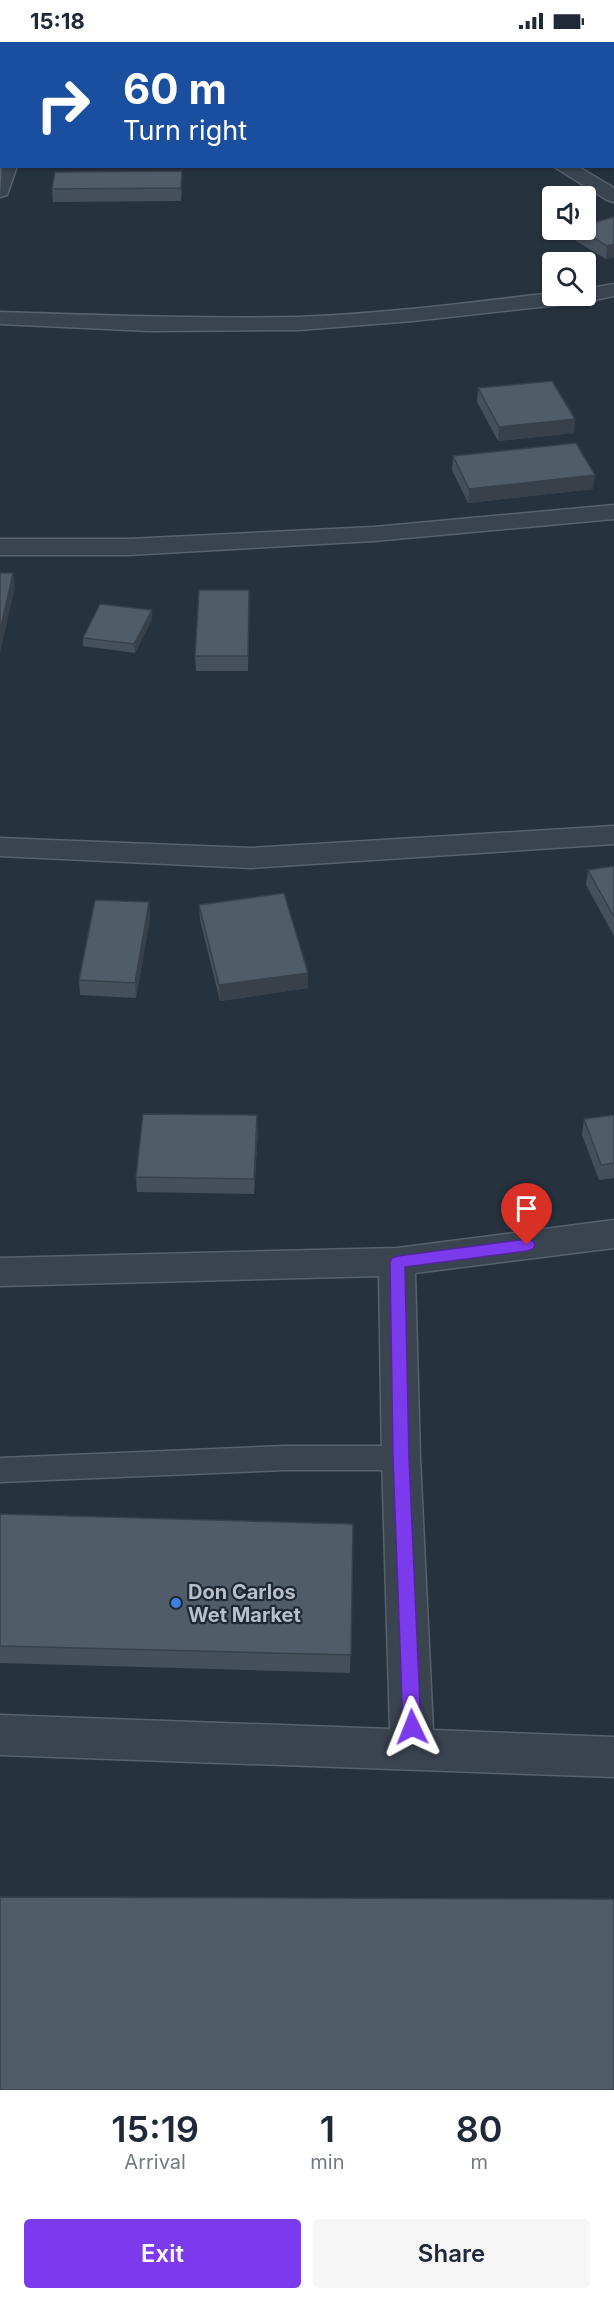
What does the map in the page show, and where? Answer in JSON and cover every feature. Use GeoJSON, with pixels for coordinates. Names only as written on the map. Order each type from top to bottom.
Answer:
{"type":"FeatureCollection","features":[{"type":"Feature","properties":{"kind":"street"},"geometry":{"type":"LineString","coordinates":[[0,191],[7,168]]}},
{"type":"Feature","properties":{"kind":"street"},"geometry":{"type":"LineString","coordinates":[[565,168],[614,196]]}},
{"type":"Feature","properties":{"kind":"street"},"geometry":{"type":"LineString","coordinates":[[596,293],[614,290]]}},
{"type":"Feature","properties":{"kind":"street"},"geometry":{"type":"LineString","coordinates":[[0,318],[149,324],[299,322],[413,315],[542,300]]}},
{"type":"Feature","properties":{"kind":"street"},"geometry":{"type":"LineString","coordinates":[[0,548],[128,547],[374,534],[614,512]]}},
{"type":"Feature","properties":{"kind":"street"},"geometry":{"type":"LineString","coordinates":[[0,848],[251,858],[614,836]]}},
{"type":"Feature","properties":{"kind":"street"},"geometry":{"type":"LineString","coordinates":[[0,1272],[398,1262],[614,1234]]}},
{"type":"Feature","properties":{"kind":"street"},"geometry":{"type":"LineString","coordinates":[[398,1262],[401,1458],[412,1750]]}},
{"type":"Feature","properties":{"kind":"street"},"geometry":{"type":"LineString","coordinates":[[0,1735],[614,1757]]}},
{"type":"Feature","properties":{"kind":"lane"},"geometry":{"type":"LineString","coordinates":[[0,1470],[285,1458],[401,1458]]}},
{"type":"Feature","properties":{"kind":"building"},"geometry":{"type":"Polygon","coordinates":[[[182,171],[181,188],[52,189],[55,172],[182,171]]]}},
{"type":"Feature","properties":{"kind":"building"},"geometry":{"type":"Polygon","coordinates":[[[614,217],[614,244],[607,246],[596,239],[596,222],[614,217]]]}},
{"type":"Feature","properties":{"kind":"building"},"geometry":{"type":"Polygon","coordinates":[[[552,381],[575,419],[499,427],[478,388],[552,381]]]}},
{"type":"Feature","properties":{"kind":"building"},"geometry":{"type":"Polygon","coordinates":[[[576,443],[595,475],[469,489],[453,456],[576,443]]]}},
{"type":"Feature","properties":{"kind":"building"},"geometry":{"type":"Polygon","coordinates":[[[0,573],[13,573],[0,631],[0,573]]]}},
{"type":"Feature","properties":{"kind":"building"},"geometry":{"type":"Polygon","coordinates":[[[199,590],[249,590],[248,656],[195,656],[199,590]]]}},
{"type":"Feature","properties":{"kind":"building"},"geometry":{"type":"Polygon","coordinates":[[[100,604],[152,610],[134,644],[83,638],[100,604]]]}},
{"type":"Feature","properties":{"kind":"building"},"geometry":{"type":"Polygon","coordinates":[[[614,866],[614,917],[588,870],[614,866]]]}},
{"type":"Feature","properties":{"kind":"building"},"geometry":{"type":"Polygon","coordinates":[[[284,893],[308,973],[219,985],[199,905],[284,893]]]}},
{"type":"Feature","properties":{"kind":"building"},"geometry":{"type":"Polygon","coordinates":[[[95,900],[149,902],[135,983],[79,980],[95,900]]]}},
{"type":"Feature","properties":{"kind":"building"},"geometry":{"type":"Polygon","coordinates":[[[143,1114],[257,1115],[254,1179],[136,1177],[143,1114]]]}},
{"type":"Feature","properties":{"kind":"building"},"geometry":{"type":"Polygon","coordinates":[[[614,1115],[614,1163],[601,1165],[584,1119],[614,1115]]]}},
{"type":"Feature","properties":{"kind":"building","name":"Don Carlos Wet Market"},"geometry":{"type":"Polygon","coordinates":[[[0,1514],[353,1524],[351,1655],[0,1646],[0,1514]]]}},
{"type":"Feature","properties":{"kind":"building"},"geometry":{"type":"Polygon","coordinates":[[[0,1897],[614,1899],[614,2090],[0,2090],[0,1897]]]}},
{"type":"Feature","properties":{"kind":"place","name":"Don Carlos Wet Market"},"geometry":{"type":"Point","coordinates":[176,1603]}},
{"type":"Feature","properties":{"kind":"route"},"geometry":{"type":"LineString","coordinates":[[412,1727],[401,1458],[398,1262],[527,1245]]}}]}
